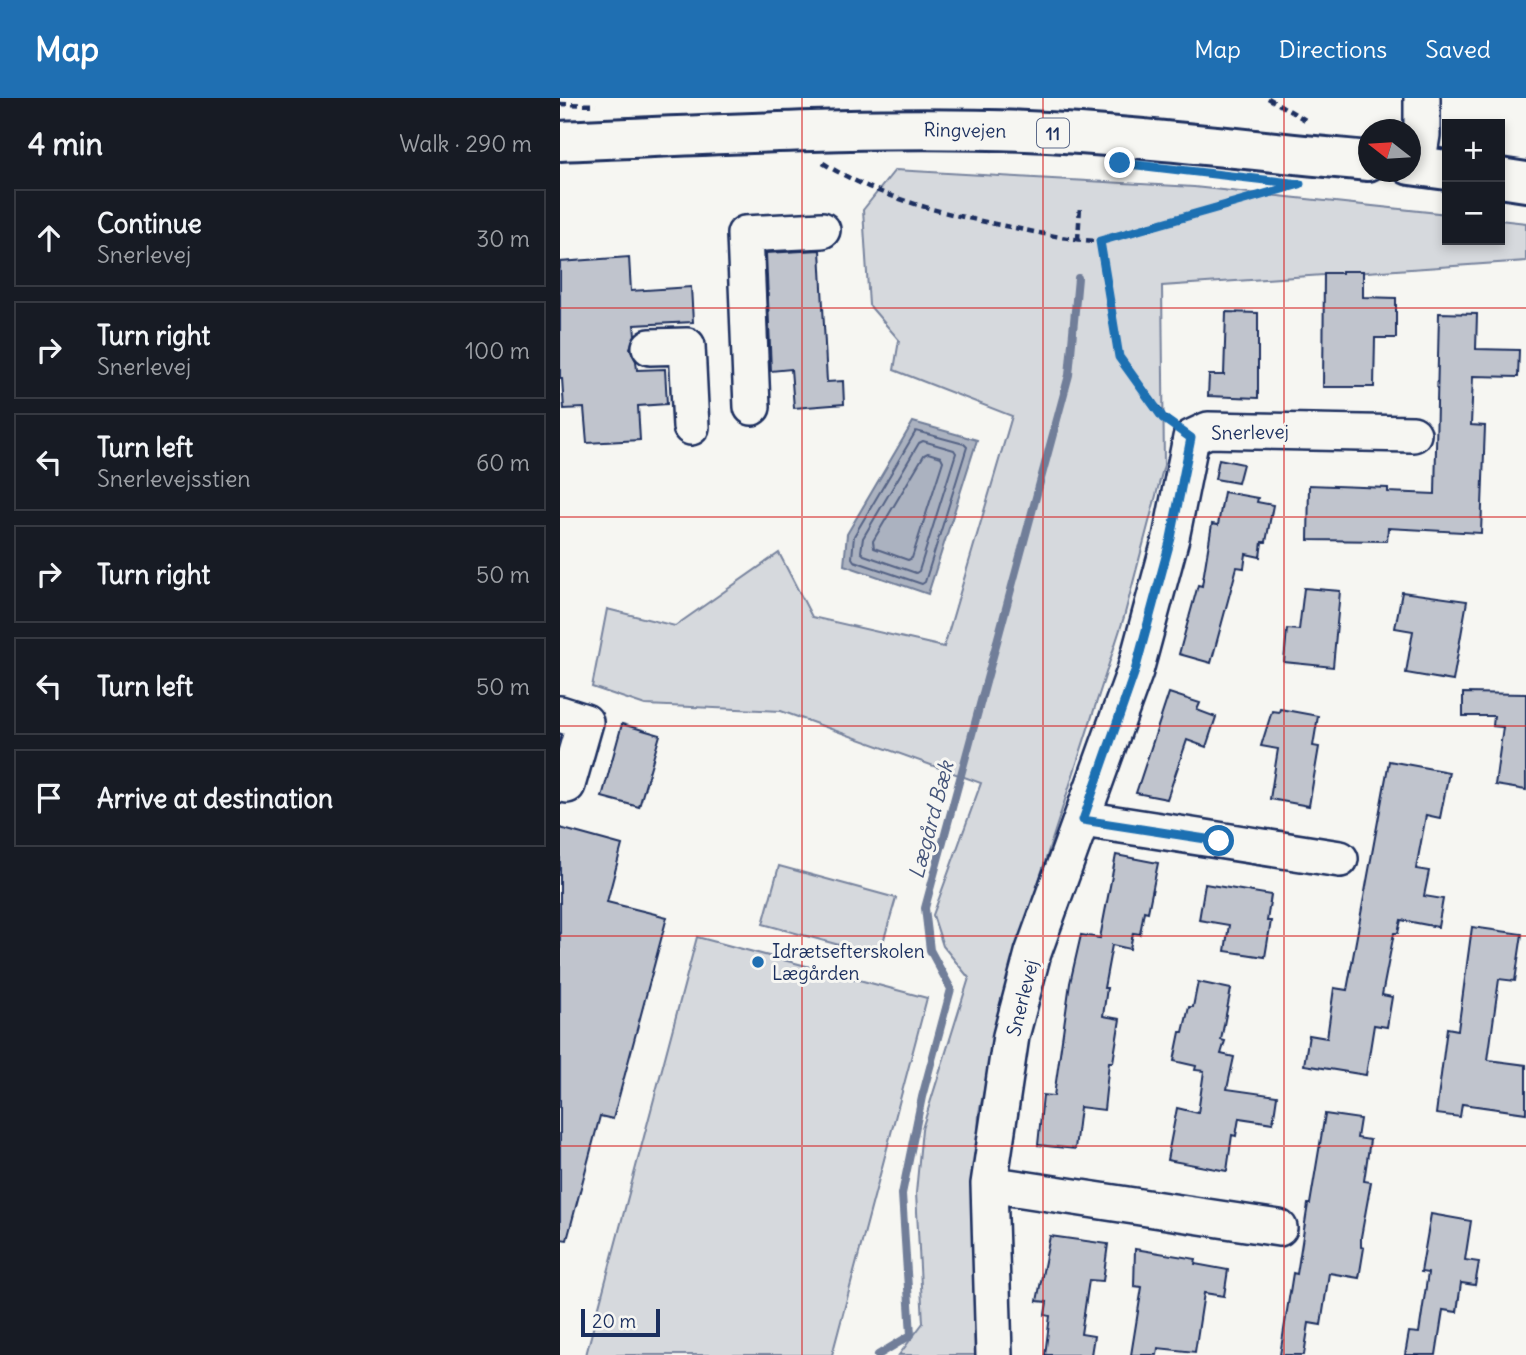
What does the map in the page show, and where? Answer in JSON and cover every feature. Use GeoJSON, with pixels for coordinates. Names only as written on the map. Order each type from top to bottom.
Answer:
{"type":"FeatureCollection","features":[{"type":"Feature","properties":{"kind":"main road","name":"Ringvejen"},"geometry":{"type":"LineString","coordinates":[[560,141],[839,129],[1027,131],[1358,160]]}},
{"type":"Feature","properties":{"kind":"main road"},"geometry":{"type":"LineString","coordinates":[[1505,179],[1526,182]]}},
{"type":"Feature","properties":{"kind":"street"},"geometry":{"type":"LineString","coordinates":[[1422,98],[1425,167]]}},
{"type":"Feature","properties":{"kind":"street"},"geometry":{"type":"LineString","coordinates":[[752,407],[745,234],[822,230]]}},
{"type":"Feature","properties":{"kind":"street"},"geometry":{"type":"LineString","coordinates":[[650,347],[687,346],[691,427]]}},
{"type":"Feature","properties":{"kind":"street","name":"Snerlevej"},"geometry":{"type":"LineString","coordinates":[[994,1355],[989,1184],[1011,1036],[1033,953],[1135,671],[1171,538],[1191,438],[1208,430],[1413,433]]}},
{"type":"Feature","properties":{"kind":"street"},"geometry":{"type":"LineString","coordinates":[[560,714],[585,722],[568,785]]}},
{"type":"Feature","properties":{"kind":"street"},"geometry":{"type":"LineString","coordinates":[[1083,820],[1340,859]]}},
{"type":"Feature","properties":{"kind":"street"},"geometry":{"type":"LineString","coordinates":[[989,1184],[1279,1228]]}},
{"type":"Feature","properties":{"kind":"path"},"geometry":{"type":"LineString","coordinates":[[1268,98],[1311,124]]}},
{"type":"Feature","properties":{"kind":"path"},"geometry":{"type":"LineString","coordinates":[[830,159],[816,159],[851,181],[950,215],[1078,240],[1100,241],[1300,184]]}},
{"type":"Feature","properties":{"kind":"path"},"geometry":{"type":"LineString","coordinates":[[1078,240],[1080,206]]}},
{"type":"Feature","properties":{"kind":"path"},"geometry":{"type":"LineString","coordinates":[[1100,241],[1119,357],[1163,418],[1191,438]]}},
{"type":"Feature","properties":{"kind":"shaded area"},"geometry":{"type":"Polygon","coordinates":[[[895,170],[1194,187],[1442,213],[1442,245],[1505,245],[1505,221],[1526,223],[1526,261],[1162,286],[1164,465],[1124,617],[1013,961],[979,1113],[973,1259],[975,1355],[899,1355],[923,1323],[916,1193],[922,1129],[969,978],[943,946],[933,915],[981,783],[781,711],[645,705],[592,687],[607,609],[675,626],[779,553],[812,617],[944,647],[1012,416],[894,370],[899,340],[869,305],[863,210],[895,170]]]}},
{"type":"Feature","properties":{"kind":"shaded area"},"geometry":{"type":"Polygon","coordinates":[[[779,866],[896,898],[879,956],[763,924],[779,866]]]}},
{"type":"Feature","properties":{"kind":"shaded area"},"geometry":{"type":"Polygon","coordinates":[[[697,937],[927,998],[832,1355],[586,1355],[697,937]]]}},
{"type":"Feature","properties":{"kind":"water"},"geometry":{"type":"Polygon","coordinates":[[[913,422],[977,440],[928,594],[844,565],[847,534],[913,422]]]}},
{"type":"Feature","properties":{"kind":"building"},"geometry":{"type":"Polygon","coordinates":[[[820,250],[827,382],[843,381],[844,404],[794,408],[791,369],[771,371],[766,253],[820,250]]]}},
{"type":"Feature","properties":{"kind":"building"},"geometry":{"type":"Polygon","coordinates":[[[629,257],[631,291],[691,287],[693,322],[634,325],[635,335],[630,348],[637,370],[665,369],[667,404],[638,406],[640,440],[587,443],[584,408],[564,409],[560,378],[560,262],[629,257]]]}},
{"type":"Feature","properties":{"kind":"building"},"geometry":{"type":"Polygon","coordinates":[[[1363,271],[1363,297],[1396,298],[1396,338],[1375,338],[1374,387],[1323,387],[1324,273],[1363,271]]]}},
{"type":"Feature","properties":{"kind":"building"},"geometry":{"type":"Polygon","coordinates":[[[1226,312],[1258,313],[1258,398],[1208,396],[1209,375],[1224,375],[1226,312]]]}},
{"type":"Feature","properties":{"kind":"building"},"geometry":{"type":"Polygon","coordinates":[[[1439,313],[1477,314],[1476,349],[1519,350],[1518,377],[1473,376],[1471,425],[1485,426],[1481,533],[1388,528],[1387,541],[1308,540],[1309,485],[1388,488],[1388,492],[1435,494],[1439,313]]]}},
{"type":"Feature","properties":{"kind":"building"},"geometry":{"type":"Polygon","coordinates":[[[1219,459],[1243,464],[1238,483],[1215,479],[1219,459]]]}},
{"type":"Feature","properties":{"kind":"building"},"geometry":{"type":"Polygon","coordinates":[[[1224,492],[1258,498],[1257,502],[1273,505],[1266,542],[1262,542],[1260,557],[1246,554],[1244,568],[1237,567],[1211,663],[1179,654],[1198,585],[1202,586],[1212,524],[1218,525],[1224,492]]]}},
{"type":"Feature","properties":{"kind":"building"},"geometry":{"type":"Polygon","coordinates":[[[1304,588],[1340,591],[1333,667],[1284,662],[1287,629],[1299,630],[1304,588]]]}},
{"type":"Feature","properties":{"kind":"building"},"geometry":{"type":"Polygon","coordinates":[[[1402,592],[1467,601],[1453,681],[1406,673],[1413,631],[1395,628],[1402,592]]]}},
{"type":"Feature","properties":{"kind":"building"},"geometry":{"type":"Polygon","coordinates":[[[1169,693],[1200,703],[1197,710],[1216,717],[1206,747],[1187,740],[1167,799],[1136,793],[1169,693]]]}},
{"type":"Feature","properties":{"kind":"building"},"geometry":{"type":"Polygon","coordinates":[[[1463,693],[1526,694],[1526,790],[1495,785],[1503,727],[1493,726],[1494,716],[1463,716],[1463,693]]]}},
{"type":"Feature","properties":{"kind":"building"},"geometry":{"type":"Polygon","coordinates":[[[1280,709],[1318,716],[1313,746],[1319,747],[1309,806],[1270,799],[1278,749],[1261,746],[1272,711],[1279,712],[1280,709]]]}},
{"type":"Feature","properties":{"kind":"building"},"geometry":{"type":"Polygon","coordinates":[[[622,724],[660,735],[639,807],[602,797],[622,724]]]}},
{"type":"Feature","properties":{"kind":"building"},"geometry":{"type":"Polygon","coordinates":[[[1389,761],[1449,772],[1440,818],[1426,815],[1416,869],[1429,871],[1424,896],[1443,899],[1438,927],[1401,920],[1398,933],[1394,933],[1382,995],[1392,997],[1387,1027],[1374,1025],[1366,1075],[1304,1065],[1309,1035],[1327,1038],[1334,988],[1347,990],[1389,761]]]}},
{"type":"Feature","properties":{"kind":"building"},"geometry":{"type":"Polygon","coordinates":[[[560,828],[622,845],[607,902],[667,917],[613,1119],[600,1116],[567,1240],[560,1239],[560,828]]]}},
{"type":"Feature","properties":{"kind":"building"},"geometry":{"type":"Polygon","coordinates":[[[1116,855],[1158,863],[1148,912],[1144,911],[1140,934],[1133,933],[1130,949],[1112,945],[1104,988],[1107,988],[1103,1016],[1120,1019],[1113,1062],[1109,1062],[1104,1110],[1080,1107],[1075,1149],[1038,1145],[1043,1095],[1054,1096],[1070,983],[1081,935],[1100,938],[1116,855]]]}},
{"type":"Feature","properties":{"kind":"building"},"geometry":{"type":"Polygon","coordinates":[[[1205,884],[1271,895],[1267,921],[1271,921],[1265,957],[1225,951],[1229,925],[1199,920],[1205,884]]]}},
{"type":"Feature","properties":{"kind":"building"},"geometry":{"type":"Polygon","coordinates":[[[1472,927],[1522,934],[1515,981],[1499,979],[1488,1060],[1526,1065],[1526,1113],[1462,1104],[1460,1117],[1436,1114],[1447,1028],[1458,1030],[1472,927]]]}},
{"type":"Feature","properties":{"kind":"building"},"geometry":{"type":"Polygon","coordinates":[[[1198,982],[1231,989],[1221,1040],[1225,1041],[1221,1054],[1234,1057],[1227,1089],[1277,1096],[1273,1123],[1239,1118],[1236,1136],[1232,1135],[1227,1171],[1167,1160],[1177,1108],[1198,1113],[1204,1071],[1195,1070],[1196,1066],[1174,1061],[1180,1032],[1183,1032],[1189,1007],[1193,1007],[1198,982]]]}},
{"type":"Feature","properties":{"kind":"building"},"geometry":{"type":"Polygon","coordinates":[[[1325,1114],[1360,1119],[1357,1138],[1370,1140],[1364,1181],[1371,1182],[1361,1237],[1361,1247],[1364,1248],[1359,1278],[1329,1273],[1321,1325],[1309,1323],[1304,1355],[1280,1355],[1293,1273],[1297,1274],[1325,1114]]]}},
{"type":"Feature","properties":{"kind":"building"},"geometry":{"type":"Polygon","coordinates":[[[1431,1214],[1471,1221],[1465,1260],[1479,1262],[1475,1285],[1461,1283],[1457,1312],[1443,1310],[1436,1355],[1405,1355],[1409,1332],[1419,1333],[1428,1273],[1421,1272],[1431,1214]]]}},
{"type":"Feature","properties":{"kind":"building"},"geometry":{"type":"Polygon","coordinates":[[[1050,1236],[1108,1244],[1103,1281],[1089,1280],[1081,1334],[1094,1336],[1091,1355],[1045,1355],[1050,1316],[1045,1315],[1047,1302],[1037,1301],[1050,1236]]]}},
{"type":"Feature","properties":{"kind":"building"},"geometry":{"type":"Polygon","coordinates":[[[1135,1249],[1196,1259],[1195,1264],[1228,1270],[1224,1296],[1204,1293],[1195,1352],[1158,1348],[1157,1355],[1131,1355],[1142,1287],[1134,1286],[1135,1249]]]}},
{"type":"Feature","properties":{"kind":"waterway","name":"Lægård Bæk"},"geometry":{"type":"LineString","coordinates":[[878,1355],[911,1335],[902,1194],[922,1097],[951,989],[930,950],[925,908],[1069,375],[1078,278]]}},
{"type":"Feature","properties":{"kind":"place","name":"Idrætsefterskolen Lægården"},"geometry":{"type":"Point","coordinates":[758,962]}},
{"type":"Feature","properties":{"kind":"route"},"geometry":{"type":"LineString","coordinates":[[1120,163],[1300,184],[1100,241],[1119,357],[1163,418],[1191,438],[1171,538],[1135,671],[1083,820],[1219,841]]}}]}
